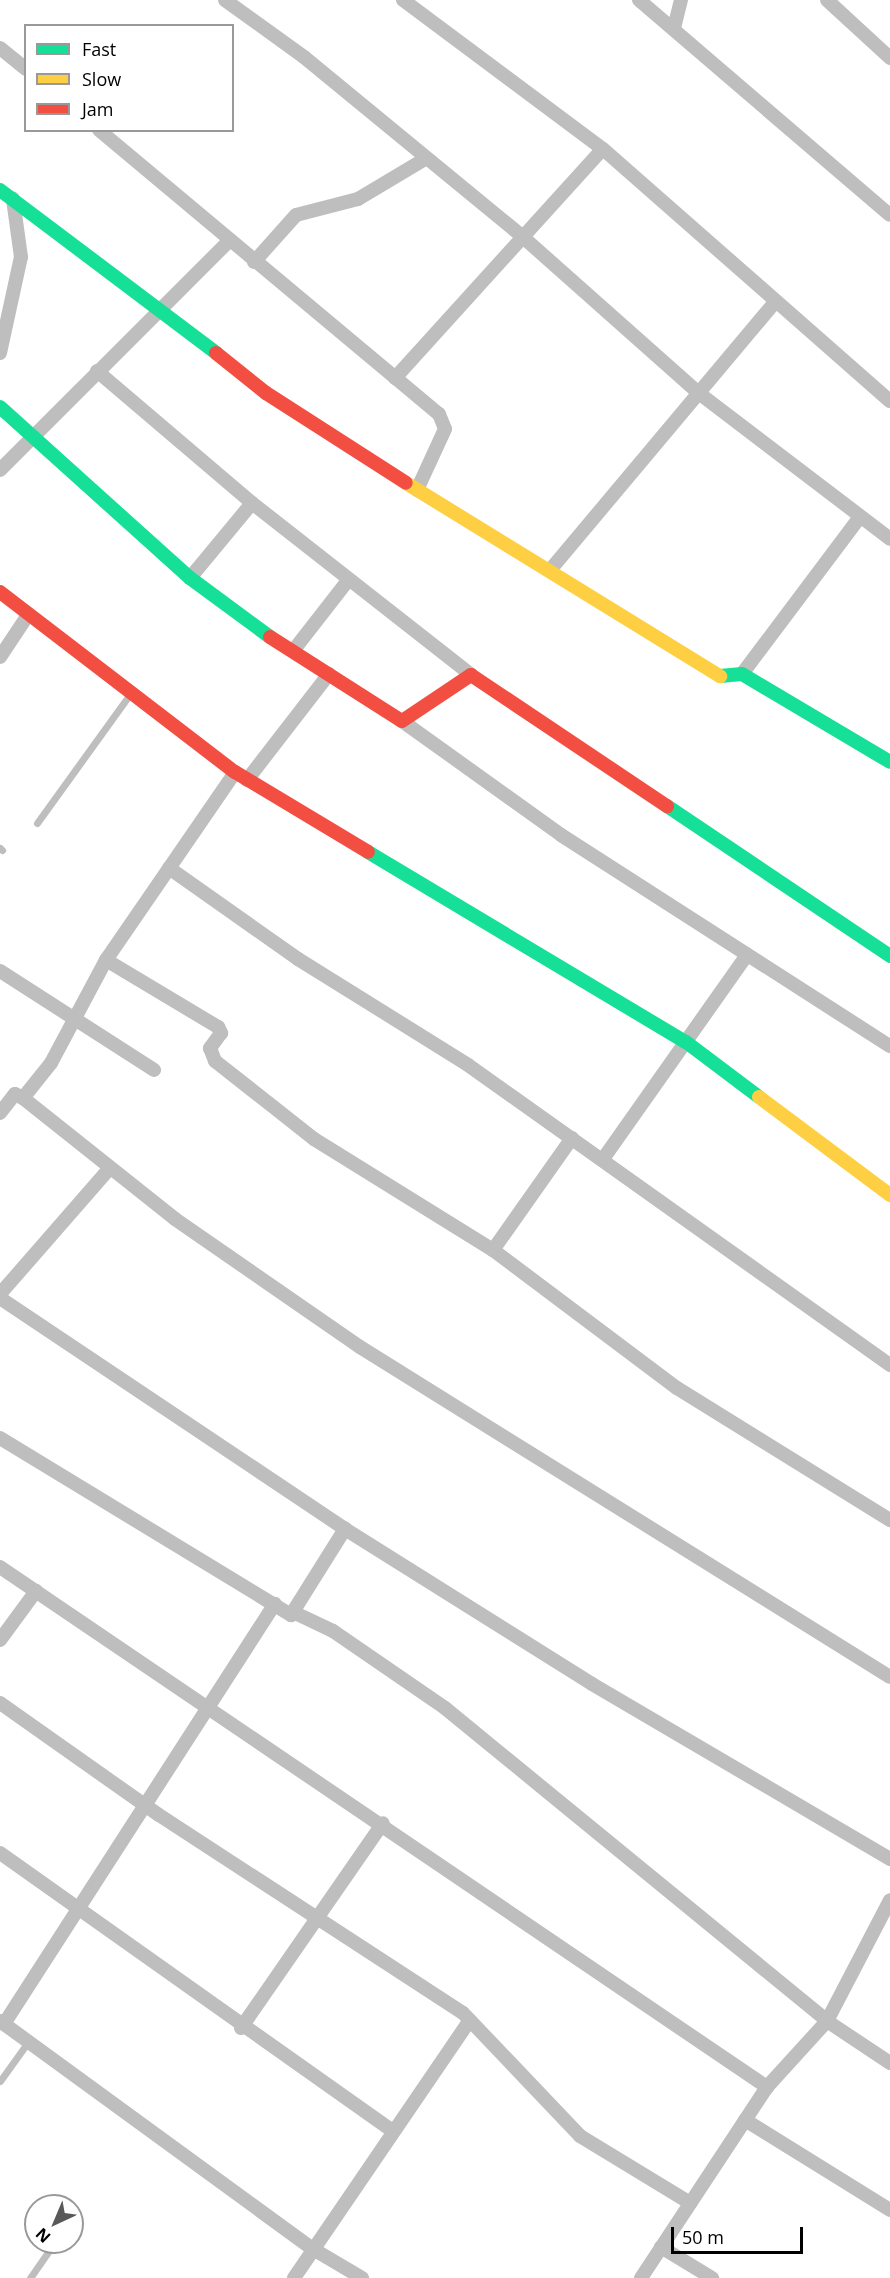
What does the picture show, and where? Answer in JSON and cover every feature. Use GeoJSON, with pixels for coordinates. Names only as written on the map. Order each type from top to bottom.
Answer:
{"type":"FeatureCollection","features":[{"type":"Feature","properties":{"kind":"street"},"geometry":{"type":"LineString","coordinates":[[225,0],[304,57],[425,159],[524,238],[700,394],[860,517],[887,531]]}},
{"type":"Feature","properties":{"kind":"street"},"geometry":{"type":"LineString","coordinates":[[403,0],[603,149],[774,303],[890,401]]}},
{"type":"Feature","properties":{"kind":"street"},"geometry":{"type":"LineString","coordinates":[[639,0],[890,215]]}},
{"type":"Feature","properties":{"kind":"street"},"geometry":{"type":"LineString","coordinates":[[674,28],[681,0]]}},
{"type":"Feature","properties":{"kind":"street"},"geometry":{"type":"LineString","coordinates":[[827,0],[890,58]]}},
{"type":"Feature","properties":{"kind":"street"},"geometry":{"type":"LineString","coordinates":[[0,48],[24,67]]}},
{"type":"Feature","properties":{"kind":"street"},"geometry":{"type":"LineString","coordinates":[[101,132],[444,421],[417,490]]}},
{"type":"Feature","properties":{"kind":"street"},"geometry":{"type":"LineString","coordinates":[[395,378],[603,149]]}},
{"type":"Feature","properties":{"kind":"street"},"geometry":{"type":"LineString","coordinates":[[254,262],[296,215],[358,199],[425,159]]}},
{"type":"Feature","properties":{"kind":"street"},"geometry":{"type":"LineString","coordinates":[[0,190],[164,312],[266,393],[417,490],[551,569],[715,677],[742,674],[890,762]]}},
{"type":"Feature","properties":{"kind":"street"},"geometry":{"type":"LineString","coordinates":[[0,353],[21,257],[13,200]]}},
{"type":"Feature","properties":{"kind":"street"},"geometry":{"type":"LineString","coordinates":[[0,470],[97,371],[164,312],[230,240]]}},
{"type":"Feature","properties":{"kind":"street"},"geometry":{"type":"LineString","coordinates":[[551,569],[774,303]]}},
{"type":"Feature","properties":{"kind":"street"},"geometry":{"type":"LineString","coordinates":[[97,371],[252,503],[471,675],[890,956]]}},
{"type":"Feature","properties":{"kind":"street"},"geometry":{"type":"LineString","coordinates":[[0,406],[190,578],[293,651],[402,721],[561,835],[890,1046]]}},
{"type":"Feature","properties":{"kind":"street"},"geometry":{"type":"LineString","coordinates":[[190,578],[252,503]]}},
{"type":"Feature","properties":{"kind":"street"},"geometry":{"type":"LineString","coordinates":[[742,674],[860,517]]}},
{"type":"Feature","properties":{"kind":"street"},"geometry":{"type":"LineString","coordinates":[[293,651],[349,579]]}},
{"type":"Feature","properties":{"kind":"street"},"geometry":{"type":"LineString","coordinates":[[0,592],[241,776],[686,1041],[890,1195]]}},
{"type":"Feature","properties":{"kind":"street"},"geometry":{"type":"LineString","coordinates":[[0,657],[28,615]]}},
{"type":"Feature","properties":{"kind":"street"},"geometry":{"type":"LineString","coordinates":[[23,1098],[75,1019],[106,960],[169,868],[241,776],[329,674]]}},
{"type":"Feature","properties":{"kind":"street"},"geometry":{"type":"LineString","coordinates":[[402,721],[471,675]]}},
{"type":"Feature","properties":{"kind":"street"},"geometry":{"type":"LineString","coordinates":[[169,868],[603,1159],[890,1365]]}},
{"type":"Feature","properties":{"kind":"street"},"geometry":{"type":"LineString","coordinates":[[603,1159],[747,955]]}},
{"type":"Feature","properties":{"kind":"street"},"geometry":{"type":"LineString","coordinates":[[106,960],[218,1027],[221,1033],[210,1048],[215,1061],[314,1139],[493,1250],[677,1388],[890,1521]]}},
{"type":"Feature","properties":{"kind":"street"},"geometry":{"type":"LineString","coordinates":[[0,971],[154,1070]]}},
{"type":"Feature","properties":{"kind":"street"},"geometry":{"type":"LineString","coordinates":[[0,1113],[15,1094],[23,1098],[110,1168],[396,1371],[890,1677]]}},
{"type":"Feature","properties":{"kind":"street"},"geometry":{"type":"LineString","coordinates":[[493,1250],[572,1138]]}},
{"type":"Feature","properties":{"kind":"street"},"geometry":{"type":"LineString","coordinates":[[110,1168],[0,1296],[345,1528],[592,1684],[890,1860]]}},
{"type":"Feature","properties":{"kind":"street"},"geometry":{"type":"LineString","coordinates":[[0,1438],[275,1604],[333,1631],[445,1708],[827,2020],[890,2063]]}},
{"type":"Feature","properties":{"kind":"street"},"geometry":{"type":"LineString","coordinates":[[293,1612],[345,1528]]}},
{"type":"Feature","properties":{"kind":"street"},"geometry":{"type":"LineString","coordinates":[[0,1567],[383,1823],[767,2087]]}},
{"type":"Feature","properties":{"kind":"street"},"geometry":{"type":"LineString","coordinates":[[0,1640],[36,1591]]}},
{"type":"Feature","properties":{"kind":"street"},"geometry":{"type":"LineString","coordinates":[[275,1604],[207,1704],[79,1910],[2,2022],[313,2249],[362,2278]]}},
{"type":"Feature","properties":{"kind":"street"},"geometry":{"type":"LineString","coordinates":[[0,1703],[144,1804],[470,2020],[580,2136],[690,2204]]}},
{"type":"Feature","properties":{"kind":"street"},"geometry":{"type":"LineString","coordinates":[[241,2028],[314,1917],[383,1823]]}},
{"type":"Feature","properties":{"kind":"street"},"geometry":{"type":"LineString","coordinates":[[0,1853],[79,1910],[130,1942],[241,2028],[391,2130]]}},
{"type":"Feature","properties":{"kind":"street"},"geometry":{"type":"LineString","coordinates":[[641,2278],[767,2087],[827,2020],[890,1900]]}},
{"type":"Feature","properties":{"kind":"street"},"geometry":{"type":"LineString","coordinates":[[294,2278],[391,2130],[470,2020]]}},
{"type":"Feature","properties":{"kind":"street"},"geometry":{"type":"LineString","coordinates":[[745,2120],[890,2211]]}},
{"type":"Feature","properties":{"kind":"street"},"geometry":{"type":"LineString","coordinates":[[661,2247],[711,2278]]}},
{"type":"Feature","properties":{"kind":"lane"},"geometry":{"type":"LineString","coordinates":[[37,823],[130,693]]}},
{"type":"Feature","properties":{"kind":"lane"},"geometry":{"type":"LineString","coordinates":[[0,2081],[28,2041]]}},
{"type":"Feature","properties":{"kind":"lane"},"geometry":{"type":"LineString","coordinates":[[30,2278],[47,2254]]}},
{"type":"Feature","properties":{"kind":"traffic: fast"},"geometry":{"type":"LineString","coordinates":[[0,190],[216,353]]}},
{"type":"Feature","properties":{"kind":"traffic: fast"},"geometry":{"type":"LineString","coordinates":[[0,407],[190,578],[270,637]]}},
{"type":"Feature","properties":{"kind":"traffic: fast"},"geometry":{"type":"LineString","coordinates":[[720,676],[742,674],[890,762]]}},
{"type":"Feature","properties":{"kind":"traffic: fast"},"geometry":{"type":"LineString","coordinates":[[667,806],[890,956]]}},
{"type":"Feature","properties":{"kind":"traffic: fast"},"geometry":{"type":"LineString","coordinates":[[368,852],[686,1042],[759,1097]]}},
{"type":"Feature","properties":{"kind":"traffic: slow"},"geometry":{"type":"LineString","coordinates":[[406,483],[720,676]]}},
{"type":"Feature","properties":{"kind":"traffic: slow"},"geometry":{"type":"LineString","coordinates":[[759,1097],[890,1195]]}},
{"type":"Feature","properties":{"kind":"traffic: jam"},"geometry":{"type":"LineString","coordinates":[[216,353],[266,393],[406,483]]}},
{"type":"Feature","properties":{"kind":"traffic: jam"},"geometry":{"type":"LineString","coordinates":[[0,592],[235,772],[368,852]]}},
{"type":"Feature","properties":{"kind":"traffic: jam"},"geometry":{"type":"LineString","coordinates":[[270,637],[402,721],[471,675],[667,806]]}}]}
